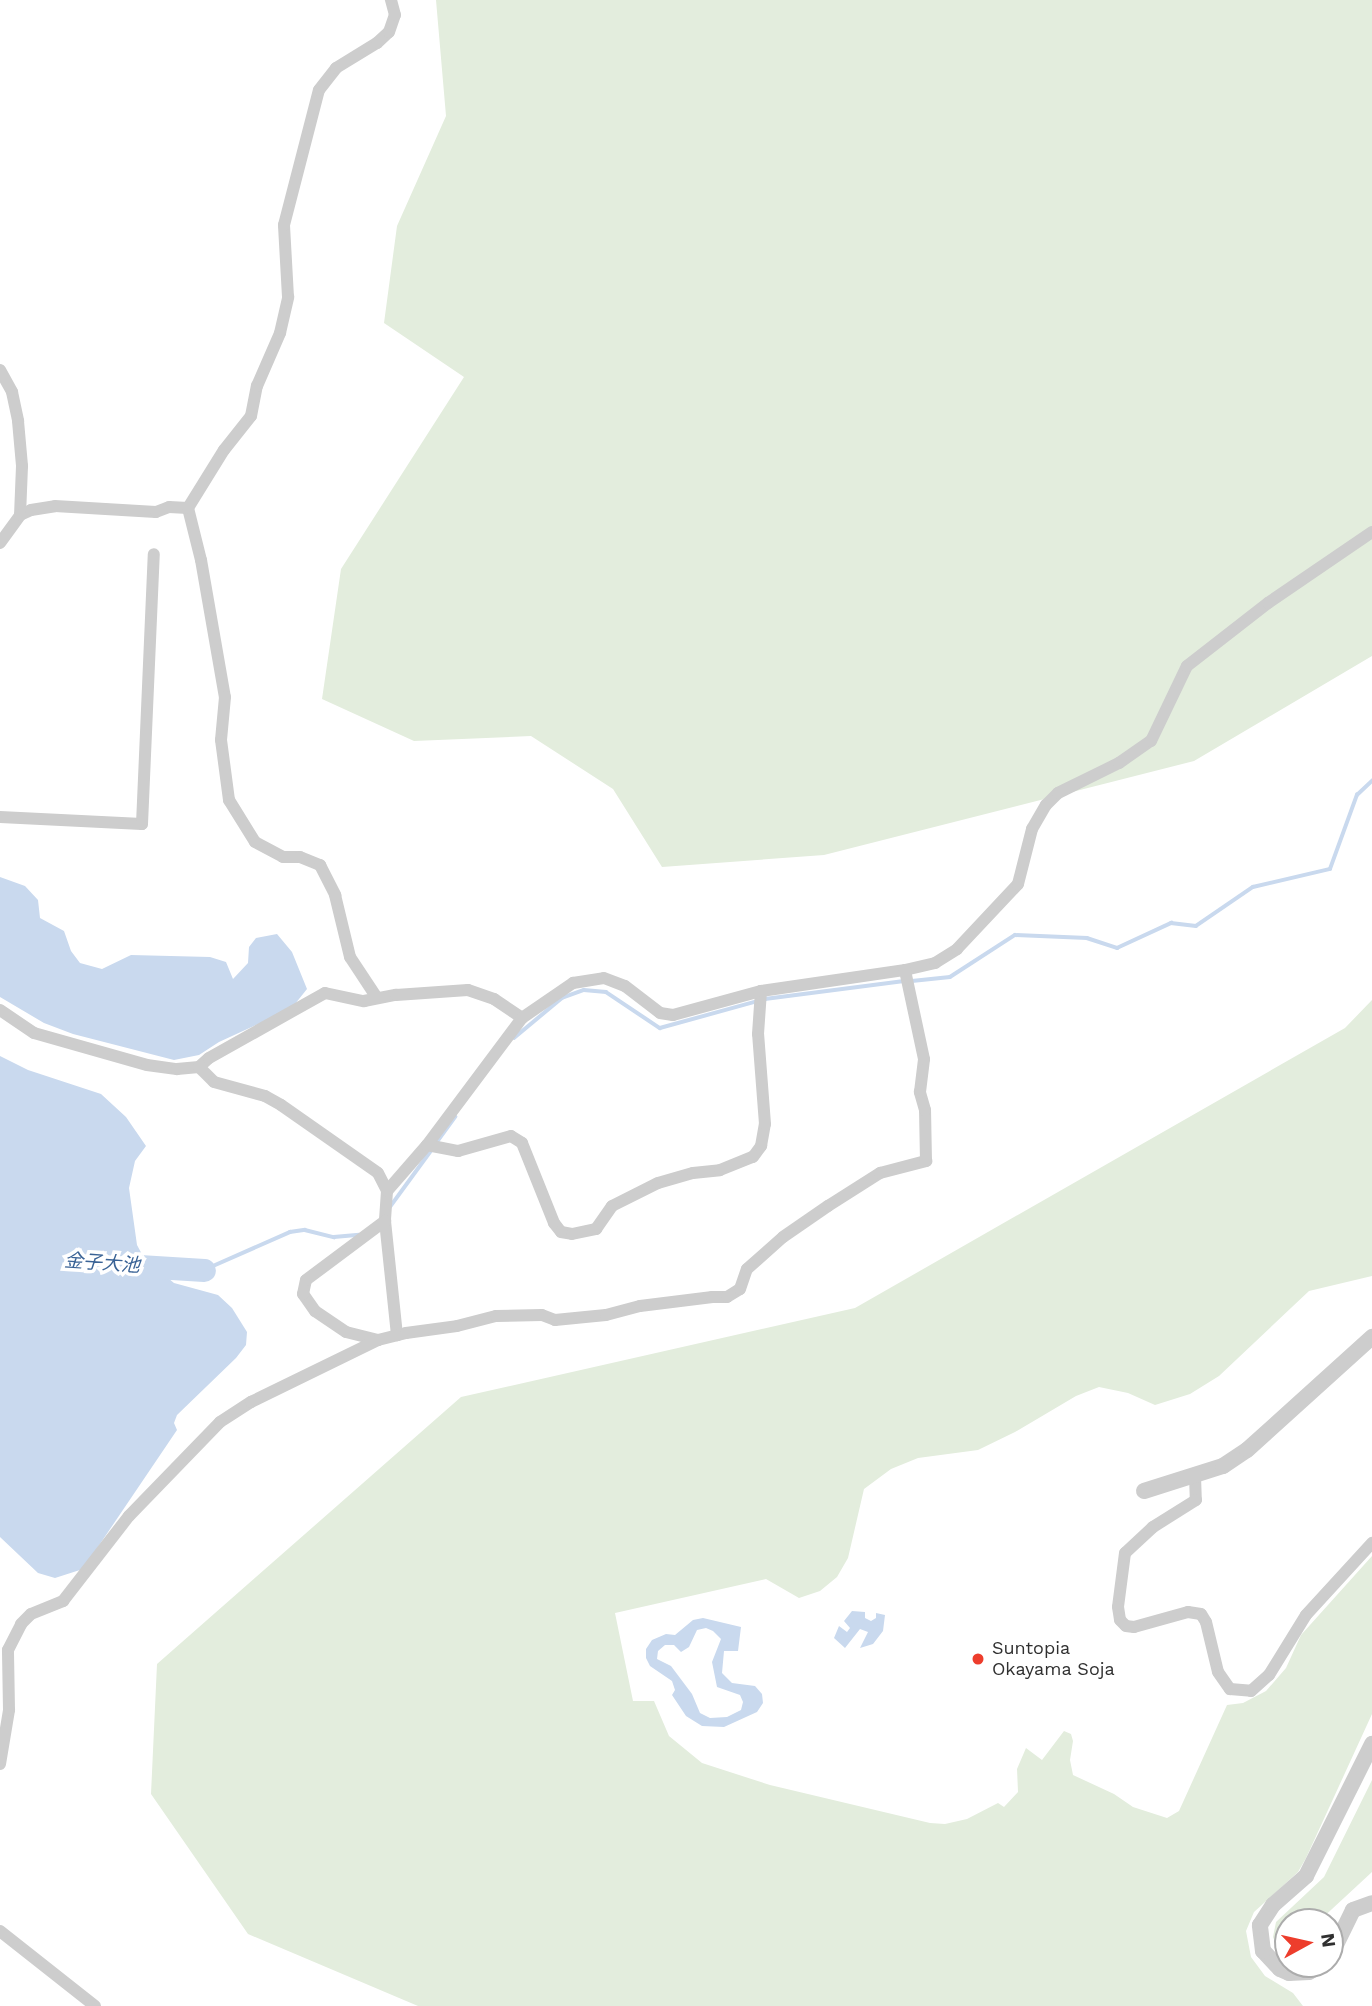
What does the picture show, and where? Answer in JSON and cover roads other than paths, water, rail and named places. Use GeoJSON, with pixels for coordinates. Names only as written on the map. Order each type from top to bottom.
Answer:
{"type":"FeatureCollection","features":[{"type":"Feature","properties":{"kind":"street"},"geometry":{"type":"LineString","coordinates":[[377,998],[350,957],[335,895],[320,864],[300,857],[283,857],[255,842],[229,800],[221,740],[225,697],[201,560],[188,508],[224,450],[251,416],[257,386],[280,333],[288,297],[284,225],[319,90],[336,68],[377,43],[389,32],[395,15],[391,0]]}},
{"type":"Feature","properties":{"kind":"street"},"geometry":{"type":"LineString","coordinates":[[0,370],[12,392],[22,466],[20,515],[0,543]]}},
{"type":"Feature","properties":{"kind":"street"},"geometry":{"type":"LineString","coordinates":[[20,515],[55,506],[156,512],[169,508],[188,508]]}},
{"type":"Feature","properties":{"kind":"street"},"geometry":{"type":"LineString","coordinates":[[387,1191],[427,1145],[522,1018],[573,983],[604,978],[625,986],[660,1013],[673,1015],[761,991],[905,970],[935,963],[957,949],[1018,884],[1032,829],[1046,805],[1058,793],[1119,763],[1151,741],[1186,666],[1268,603],[1372,531]]}},
{"type":"Feature","properties":{"kind":"street"},"geometry":{"type":"LineString","coordinates":[[0,817],[142,824],[154,554]]}},
{"type":"Feature","properties":{"kind":"street"},"geometry":{"type":"LineString","coordinates":[[0,1764],[9,1710],[8,1650],[21,1624],[31,1614],[63,1601],[129,1516],[220,1422],[251,1402],[378,1340],[397,1335],[457,1326],[496,1316],[542,1315],[555,1320],[727,1297],[740,1289],[747,1269],[783,1237],[880,1173],[926,1161],[925,1110],[920,1092],[924,1059],[905,970]]}},
{"type":"Feature","properties":{"kind":"street"},"geometry":{"type":"LineString","coordinates":[[0,1010],[34,1032],[148,1065],[177,1069],[199,1067],[325,993],[364,1001],[468,990],[494,999],[522,1018]]}},
{"type":"Feature","properties":{"kind":"street"},"geometry":{"type":"LineString","coordinates":[[427,1145],[458,1151],[511,1136],[522,1143],[554,1223],[561,1232],[572,1234],[596,1228],[612,1206],[659,1183],[693,1173],[720,1170],[754,1157],[761,1146],[765,1124],[758,1034],[761,991]]}},
{"type":"Feature","properties":{"kind":"street"},"geometry":{"type":"LineString","coordinates":[[199,1067],[214,1082],[265,1096],[310,1123],[378,1173],[387,1191],[385,1221],[397,1335]]}},
{"type":"Feature","properties":{"kind":"street"},"geometry":{"type":"LineString","coordinates":[[378,1340],[346,1332],[315,1311],[303,1294],[306,1280],[385,1221]]}},
{"type":"Feature","properties":{"kind":"street"},"geometry":{"type":"LineString","coordinates":[[1144,1491],[1223,1466],[1247,1450],[1372,1337]]}},
{"type":"Feature","properties":{"kind":"street"},"geometry":{"type":"LineString","coordinates":[[1195,1476],[1196,1500],[1153,1527],[1125,1553],[1118,1607],[1120,1620],[1126,1626],[1134,1627],[1188,1612],[1201,1614],[1206,1622],[1218,1672],[1230,1689],[1251,1690],[1269,1675],[1306,1615],[1372,1543]]}},
{"type":"Feature","properties":{"kind":"street"},"geometry":{"type":"LineString","coordinates":[[1274,1963],[1263,1951],[1260,1926],[1273,1905],[1306,1877],[1372,1744]]}},
{"type":"Feature","properties":{"kind":"street"},"geometry":{"type":"LineString","coordinates":[[1344,1928],[1353,1910],[1372,1903]]}},
{"type":"Feature","properties":{"kind":"street"},"geometry":{"type":"LineString","coordinates":[[0,1931],[95,2006]]}},
{"type":"Feature","properties":{"kind":"water"},"geometry":{"type":"Polygon","coordinates":[[[0,877],[25,886],[38,900],[40,918],[64,931],[71,951],[80,963],[102,969],[131,955],[210,957],[226,962],[233,979],[248,963],[249,947],[256,938],[277,934],[292,952],[307,989],[291,1009],[219,1042],[199,1055],[174,1060],[73,1034],[44,1023],[0,997],[0,877]]]}},
{"type":"Feature","properties":{"kind":"water"},"geometry":{"type":"Polygon","coordinates":[[[0,1056],[28,1070],[101,1094],[126,1117],[146,1146],[135,1161],[129,1188],[137,1245],[144,1258],[174,1283],[218,1295],[232,1308],[247,1332],[246,1345],[236,1358],[177,1415],[174,1423],[177,1430],[83,1569],[55,1578],[38,1573],[0,1537],[0,1056]]]}},
{"type":"Feature","properties":{"kind":"water"},"geometry":{"type":"Polygon","coordinates":[[[852,1611],[865,1612],[865,1618],[871,1621],[876,1618],[876,1613],[885,1615],[883,1631],[873,1644],[860,1648],[868,1632],[860,1629],[845,1648],[834,1638],[839,1626],[847,1632],[850,1628],[844,1621],[852,1611]]]}},
{"type":"Feature","properties":{"kind":"water"},"geometry":{"type":"Polygon","coordinates":[[[703,1618],[741,1627],[738,1651],[724,1651],[722,1673],[732,1683],[755,1686],[762,1694],[763,1703],[757,1712],[724,1727],[702,1726],[686,1716],[672,1695],[675,1690],[672,1681],[650,1666],[646,1649],[652,1640],[666,1634],[675,1635],[693,1620],[703,1618]],[[706,1628],[697,1630],[689,1647],[681,1652],[674,1645],[665,1645],[658,1651],[657,1659],[671,1666],[692,1694],[700,1713],[710,1718],[727,1717],[741,1710],[743,1702],[740,1695],[717,1687],[712,1662],[721,1639],[706,1628]]]}},
{"type":"Feature","properties":{"kind":"waterway"},"geometry":{"type":"LineString","coordinates":[[912,981],[950,977],[1015,935],[1087,938],[1117,948],[1171,923],[1196,926],[1253,887],[1330,869],[1357,795],[1372,781]]}},
{"type":"Feature","properties":{"kind":"waterway"},"geometry":{"type":"LineString","coordinates":[[514,1038],[562,998],[584,990],[606,992],[660,1028],[765,999],[904,981]]}},
{"type":"Feature","properties":{"kind":"waterway"},"geometry":{"type":"LineString","coordinates":[[437,1142],[455,1117]]}},
{"type":"Feature","properties":{"kind":"waterway"},"geometry":{"type":"LineString","coordinates":[[390,1207],[433,1148]]}},
{"type":"Feature","properties":{"kind":"waterway"},"geometry":{"type":"LineString","coordinates":[[204,1270],[290,1232],[305,1230],[334,1237],[359,1235]]}},
{"type":"Feature","properties":{"kind":"waterway","name":"金子大池"},"geometry":{"type":"LineString","coordinates":[[123,1265],[204,1270]]}},
{"type":"Feature","properties":{"kind":"place","name":"Suntopia Okayama Soja"},"geometry":{"type":"Point","coordinates":[978,1659]}}]}
